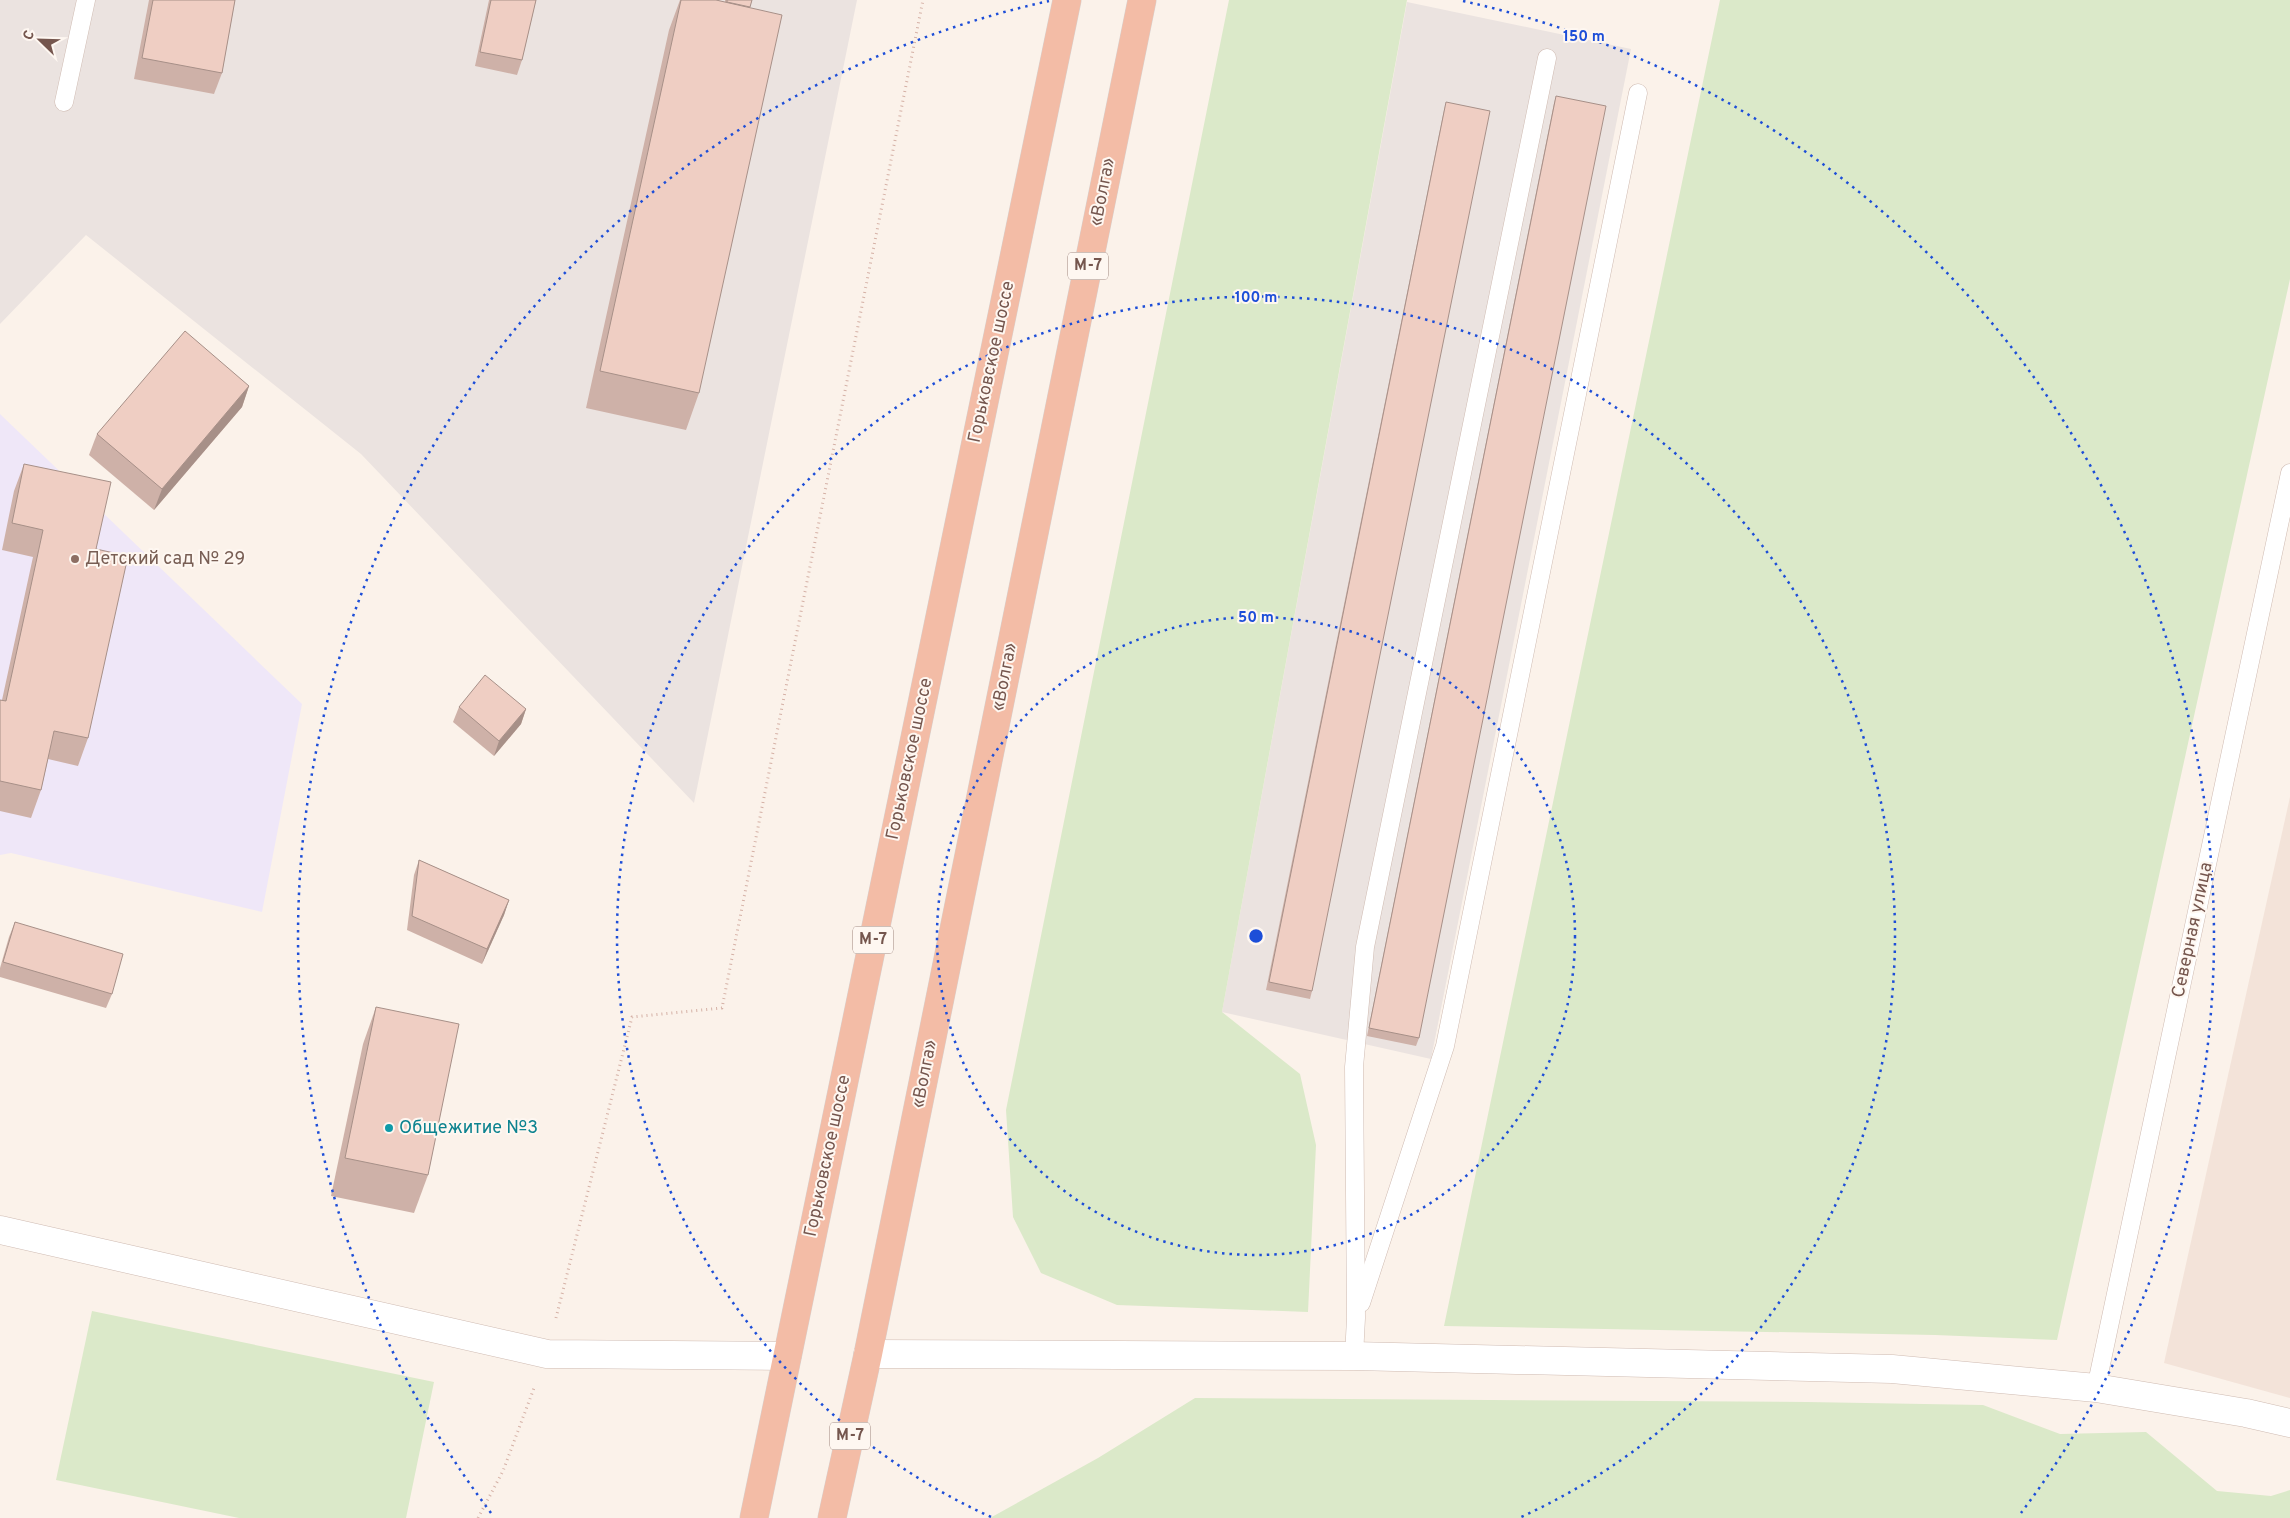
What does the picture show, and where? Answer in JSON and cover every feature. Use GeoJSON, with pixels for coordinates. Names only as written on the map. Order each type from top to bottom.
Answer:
{"type":"FeatureCollection","features":[{"type":"Feature","properties":{"kind":"highway","name":"Горьковское шоссе"},"geometry":{"type":"LineString","coordinates":[[754,1518],[1067,0]]}},
{"type":"Feature","properties":{"kind":"highway","name":"«Волга»"},"geometry":{"type":"LineString","coordinates":[[868,1354],[1142,0]]}},
{"type":"Feature","properties":{"kind":"highway","name":"М-7"},"geometry":{"type":"LineString","coordinates":[[832,1518],[868,1354]]}},
{"type":"Feature","properties":{"kind":"street"},"geometry":{"type":"LineString","coordinates":[[0,1230],[547,1354],[787,1356]]}},
{"type":"Feature","properties":{"kind":"street"},"geometry":{"type":"LineString","coordinates":[[868,1354],[1354,1356],[1892,1369],[2096,1388],[2246,1413],[2290,1423]]}},
{"type":"Feature","properties":{"kind":"lane"},"geometry":{"type":"LineString","coordinates":[[64,102],[86,0]]}},
{"type":"Feature","properties":{"kind":"lane"},"geometry":{"type":"LineString","coordinates":[[1354,1356],[1356,1318],[1354,1067],[1365,947],[1547,58]]}},
{"type":"Feature","properties":{"kind":"lane"},"geometry":{"type":"LineString","coordinates":[[1356,1318],[1445,1046],[1638,93]]}},
{"type":"Feature","properties":{"kind":"lane","name":"Северная улица"},"geometry":{"type":"LineString","coordinates":[[2096,1388],[2290,473]]}},
{"type":"Feature","properties":{"kind":"path"},"geometry":{"type":"LineString","coordinates":[[478,1518],[503,1471],[547,1354],[632,1018],[722,1008],[923,0]]}},
{"type":"Feature","properties":{"kind":"shaded area"},"geometry":{"type":"Polygon","coordinates":[[[0,0],[857,0],[694,803],[361,454],[86,235],[0,324],[0,0]]]}},
{"type":"Feature","properties":{"kind":"shaded area"},"geometry":{"type":"Polygon","coordinates":[[[1407,2],[1631,49],[1431,1059],[1222,1012],[1407,2]]]}},
{"type":"Feature","properties":{"kind":"shaded area","name":"Детский сад № 29"},"geometry":{"type":"Polygon","coordinates":[[[0,414],[302,704],[262,912],[11,853],[0,855],[0,414]]]}},
{"type":"Feature","properties":{"kind":"shaded area"},"geometry":{"type":"Polygon","coordinates":[[[2290,797],[2290,1398],[2164,1363],[2290,797]]]}},
{"type":"Feature","properties":{"kind":"green space"},"geometry":{"type":"Polygon","coordinates":[[[1229,0],[1407,0],[1222,1012],[1300,1074],[1316,1145],[1308,1312],[1117,1305],[1041,1273],[1013,1217],[1006,1110],[1229,0]]]}},
{"type":"Feature","properties":{"kind":"green space"},"geometry":{"type":"Polygon","coordinates":[[[1720,0],[2290,0],[2290,279],[2057,1340],[1935,1335],[1444,1326],[1720,0]]]}},
{"type":"Feature","properties":{"kind":"green space"},"geometry":{"type":"Polygon","coordinates":[[[92,1311],[434,1382],[406,1518],[239,1518],[56,1480],[92,1311]]]}},
{"type":"Feature","properties":{"kind":"green space"},"geometry":{"type":"Polygon","coordinates":[[[1195,1398],[1983,1405],[2060,1434],[2146,1432],[2217,1491],[2271,1496],[2290,1490],[2290,1518],[990,1518],[1098,1458],[1195,1398]]]}},
{"type":"Feature","properties":{"kind":"building"},"geometry":{"type":"Polygon","coordinates":[[[153,0],[235,0],[222,73],[142,58],[153,0]]]}},
{"type":"Feature","properties":{"kind":"building"},"geometry":{"type":"Polygon","coordinates":[[[491,0],[536,0],[522,60],[480,52],[491,0]]]}},
{"type":"Feature","properties":{"kind":"building"},"geometry":{"type":"Polygon","coordinates":[[[681,0],[716,0],[782,15],[699,393],[600,371],[681,0]]]}},
{"type":"Feature","properties":{"kind":"building"},"geometry":{"type":"Polygon","coordinates":[[[727,0],[752,0],[750,7],[727,2],[727,0]]]}},
{"type":"Feature","properties":{"kind":"building"},"geometry":{"type":"Polygon","coordinates":[[[1556,96],[1606,106],[1419,1038],[1369,1028],[1556,96]]]}},
{"type":"Feature","properties":{"kind":"building"},"geometry":{"type":"Polygon","coordinates":[[[1446,102],[1490,111],[1312,991],[1269,982],[1446,102]]]}},
{"type":"Feature","properties":{"kind":"building"},"geometry":{"type":"Polygon","coordinates":[[[185,331],[249,386],[162,489],[97,434],[185,331]]]}},
{"type":"Feature","properties":{"kind":"building"},"geometry":{"type":"Polygon","coordinates":[[[24,464],[111,482],[96,549],[128,556],[88,738],[54,731],[41,790],[0,781],[0,700],[6,701],[43,530],[12,523],[24,464]]]}},
{"type":"Feature","properties":{"kind":"building"},"geometry":{"type":"Polygon","coordinates":[[[485,675],[526,709],[499,741],[459,707],[485,675]]]}},
{"type":"Feature","properties":{"kind":"building"},"geometry":{"type":"Polygon","coordinates":[[[419,860],[509,900],[487,949],[412,916],[419,860]]]}},
{"type":"Feature","properties":{"kind":"building"},"geometry":{"type":"Polygon","coordinates":[[[15,922],[123,954],[112,994],[3,962],[15,922]]]}},
{"type":"Feature","properties":{"kind":"building","name":"Общежитие №3"},"geometry":{"type":"Polygon","coordinates":[[[376,1007],[459,1024],[428,1175],[345,1158],[376,1007]]]}},
{"type":"Feature","properties":{"kind":"place","name":"Детский сад № 29"},"geometry":{"type":"Point","coordinates":[75,559]}},
{"type":"Feature","properties":{"kind":"place","name":"Общежитие №3"},"geometry":{"type":"Point","coordinates":[389,1128]}}]}
